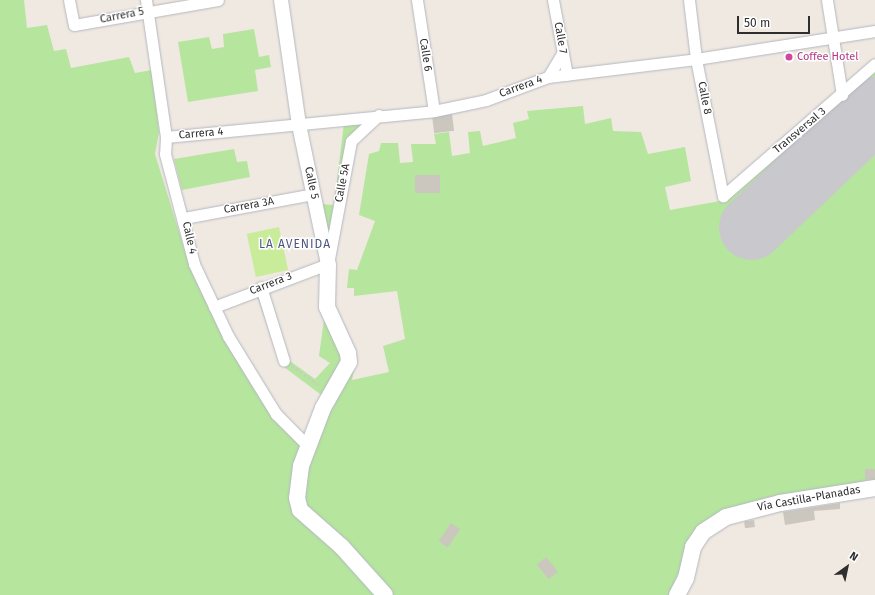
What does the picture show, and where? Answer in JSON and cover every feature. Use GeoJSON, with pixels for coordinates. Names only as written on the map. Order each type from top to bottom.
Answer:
{"type":"FeatureCollection","features":[{"type":"Feature","properties":{"kind":"main road","name":"Calle 5"},"geometry":{"type":"LineString","coordinates":[[328,264],[327,307],[348,354],[349,362],[331,394]]}},
{"type":"Feature","properties":{"kind":"main road"},"geometry":{"type":"LineString","coordinates":[[331,394],[300,466],[298,498],[300,510],[342,547],[385,595]]}},
{"type":"Feature","properties":{"kind":"main road","name":"Vía Castilla-Planadas"},"geometry":{"type":"LineString","coordinates":[[677,595],[686,578],[693,547],[703,532],[726,517],[780,502],[875,488]]}},
{"type":"Feature","properties":{"kind":"street","name":"Carrera 5"},"geometry":{"type":"LineString","coordinates":[[69,0],[74,25],[147,5],[218,0]]}},
{"type":"Feature","properties":{"kind":"street","name":"Calle 5"},"geometry":{"type":"LineString","coordinates":[[280,0],[299,125],[328,264]]}},
{"type":"Feature","properties":{"kind":"street","name":"Calle 6"},"geometry":{"type":"LineString","coordinates":[[417,0],[434,110]]}},
{"type":"Feature","properties":{"kind":"street","name":"Calle 7"},"geometry":{"type":"LineString","coordinates":[[553,0],[567,75]]}},
{"type":"Feature","properties":{"kind":"street","name":"Calle 8"},"geometry":{"type":"LineString","coordinates":[[689,0],[696,59],[723,196]]}},
{"type":"Feature","properties":{"kind":"street"},"geometry":{"type":"LineString","coordinates":[[827,0],[842,95]]}},
{"type":"Feature","properties":{"kind":"street","name":"Calle 4"},"geometry":{"type":"LineString","coordinates":[[147,5],[166,137],[165,154],[184,218],[194,264],[228,336],[276,414],[308,446]]}},
{"type":"Feature","properties":{"kind":"street","name":"Carrera 4"},"geometry":{"type":"LineString","coordinates":[[166,137],[299,125],[434,110],[486,100],[548,77],[696,59],[875,31]]}},
{"type":"Feature","properties":{"kind":"street"},"geometry":{"type":"LineString","coordinates":[[548,77],[562,54]]}},
{"type":"Feature","properties":{"kind":"street","name":"Transversal 3"},"geometry":{"type":"LineString","coordinates":[[723,196],[842,95],[875,64]]}},
{"type":"Feature","properties":{"kind":"street","name":"Calle 5A"},"geometry":{"type":"LineString","coordinates":[[328,264],[351,141],[379,115]]}},
{"type":"Feature","properties":{"kind":"street","name":"Carrera 3A"},"geometry":{"type":"LineString","coordinates":[[184,218],[313,194]]}},
{"type":"Feature","properties":{"kind":"street","name":"Carrera 3"},"geometry":{"type":"LineString","coordinates":[[214,307],[261,287],[328,264]]}},
{"type":"Feature","properties":{"kind":"street"},"geometry":{"type":"LineString","coordinates":[[261,287],[284,360]]}},
{"type":"Feature","properties":{"kind":"path"},"geometry":{"type":"LineString","coordinates":[[284,360],[331,394]]}},
{"type":"Feature","properties":{"kind":"green space"},"geometry":{"type":"Polygon","coordinates":[[[0,0],[24,0],[27,28],[47,25],[54,51],[66,49],[71,68],[129,57],[135,73],[152,70],[159,132],[155,154],[188,261],[225,338],[303,444],[294,492],[338,550],[379,595],[0,595],[0,0]]]}},
{"type":"Feature","properties":{"kind":"green space"},"geometry":{"type":"Polygon","coordinates":[[[254,29],[259,57],[269,55],[271,67],[255,70],[258,91],[188,102],[178,42],[209,37],[212,49],[224,47],[223,34],[254,29]]]}},
{"type":"Feature","properties":{"kind":"green space"},"geometry":{"type":"Polygon","coordinates":[[[875,69],[875,483],[725,509],[690,546],[669,595],[389,595],[304,508],[305,466],[328,410],[354,369],[352,380],[389,372],[383,346],[405,339],[397,291],[354,296],[354,288],[347,288],[349,269],[357,270],[375,221],[359,215],[369,154],[379,151],[381,143],[398,143],[400,163],[413,162],[411,144],[436,144],[434,134],[449,132],[452,156],[470,153],[468,132],[480,131],[483,146],[516,138],[513,123],[529,119],[527,111],[583,106],[585,124],[611,118],[613,131],[641,132],[648,154],[685,147],[691,181],[665,187],[670,210],[720,201],[875,69]]]}},
{"type":"Feature","properties":{"kind":"green space"},"geometry":{"type":"Polygon","coordinates":[[[371,118],[346,140],[328,250],[320,204],[334,205],[344,123],[371,118]]]}},
{"type":"Feature","properties":{"kind":"green space"},"geometry":{"type":"Polygon","coordinates":[[[234,149],[237,162],[247,161],[250,177],[182,190],[174,159],[234,149]]]}},
{"type":"Feature","properties":{"kind":"green space"},"geometry":{"type":"Polygon","coordinates":[[[279,227],[288,270],[256,277],[247,234],[279,227]]]}},
{"type":"Feature","properties":{"kind":"green space"},"geometry":{"type":"Polygon","coordinates":[[[268,289],[290,361],[315,379],[330,363],[319,356],[324,319],[344,361],[324,397],[280,364],[257,295],[268,289]]]}},
{"type":"Feature","properties":{"kind":"building"},"geometry":{"type":"Polygon","coordinates":[[[452,114],[454,131],[434,133],[432,116],[452,114]]]}},
{"type":"Feature","properties":{"kind":"building"},"geometry":{"type":"Polygon","coordinates":[[[415,175],[440,175],[440,193],[415,193],[415,175]]]}},
{"type":"Feature","properties":{"kind":"building"},"geometry":{"type":"Polygon","coordinates":[[[865,469],[875,469],[875,479],[865,479],[865,469]]]}},
{"type":"Feature","properties":{"kind":"building"},"geometry":{"type":"Polygon","coordinates":[[[840,503],[840,509],[814,511],[815,520],[785,525],[783,512],[840,503]]]}},
{"type":"Feature","properties":{"kind":"building"},"geometry":{"type":"Polygon","coordinates":[[[754,520],[755,527],[745,528],[744,521],[754,520]]]}},
{"type":"Feature","properties":{"kind":"building"},"geometry":{"type":"Polygon","coordinates":[[[451,523],[460,529],[448,547],[439,541],[451,523]]]}},
{"type":"Feature","properties":{"kind":"building"},"geometry":{"type":"Polygon","coordinates":[[[546,557],[558,572],[549,579],[537,565],[546,557]]]}},
{"type":"Feature","properties":{"kind":"runway"},"geometry":{"type":"LineString","coordinates":[[751,227],[875,109]]}},
{"type":"Feature","properties":{"kind":"place","name":"Coffee Hotel"},"geometry":{"type":"Point","coordinates":[789,57]}},
{"type":"Feature","properties":{"kind":"district","name":"LA AVENIDA"},"geometry":{"type":"Point","coordinates":[295,245]}}]}
